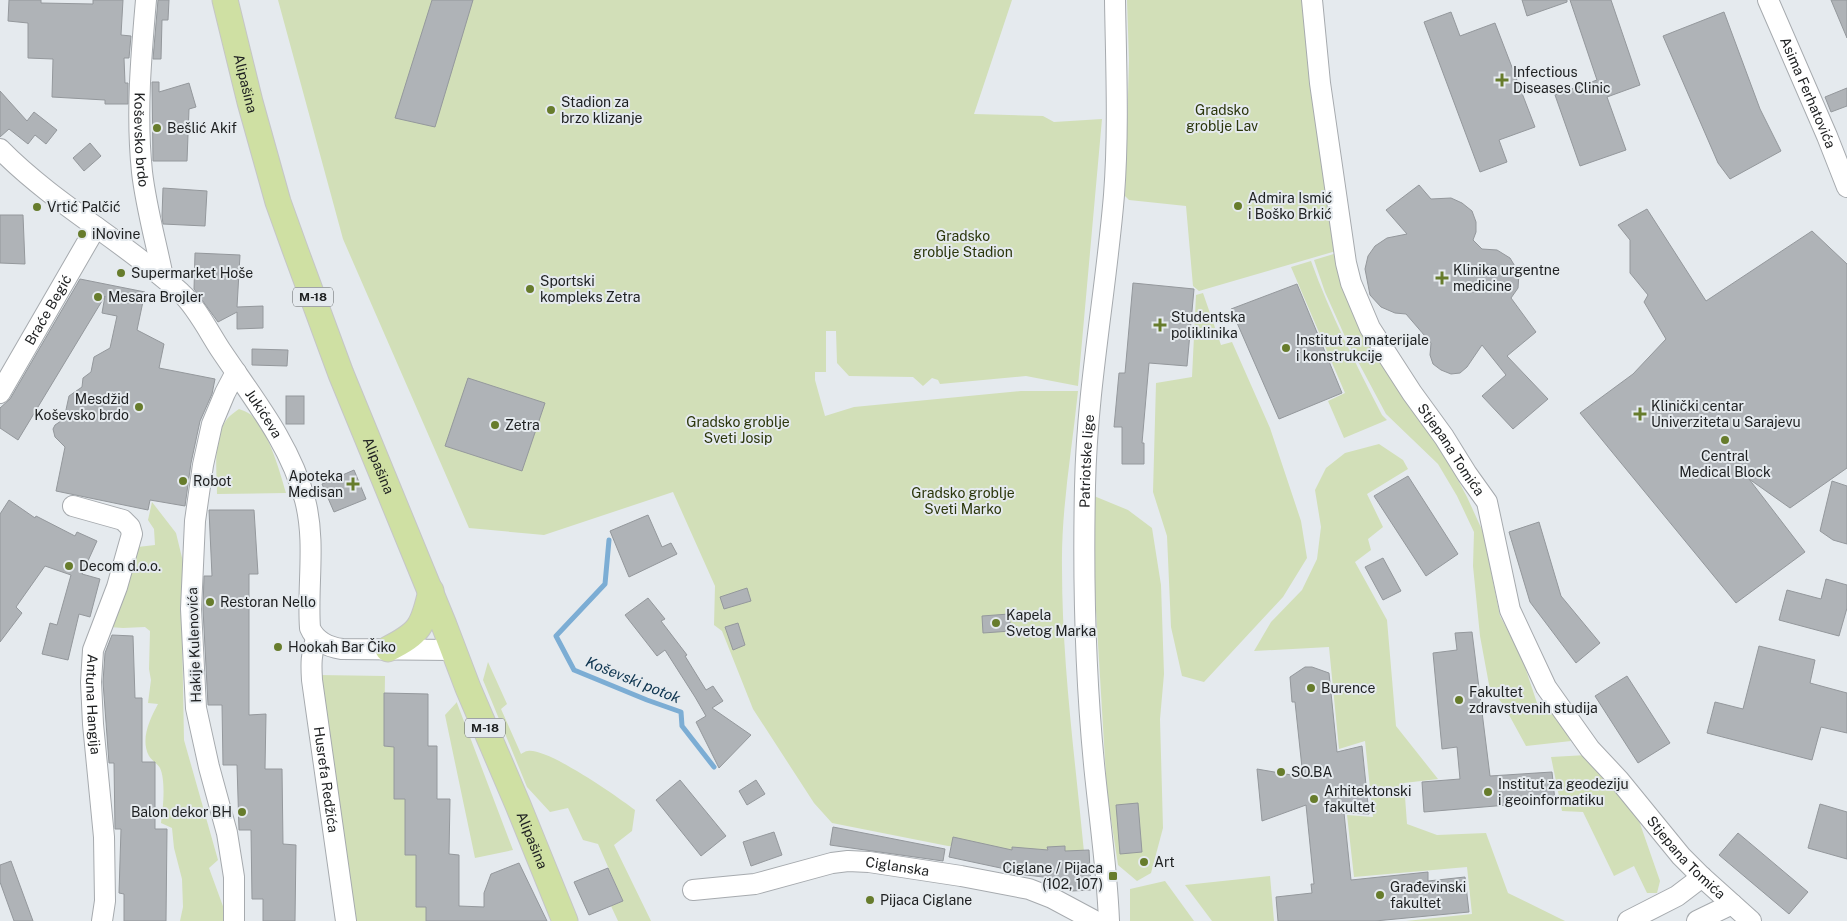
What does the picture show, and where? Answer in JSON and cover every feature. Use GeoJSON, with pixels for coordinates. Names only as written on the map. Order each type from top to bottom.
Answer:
{"type":"FeatureCollection","features":[{"type":"Feature","properties":{"kind":"main road","name":"Alipašina"},"geometry":{"type":"LineString","coordinates":[[225,0],[250,102],[278,202],[341,374],[565,921]]}},
{"type":"Feature","properties":{"kind":"main road"},"geometry":{"type":"LineString","coordinates":[[388,649],[408,639],[418,629],[426,616],[431,591]]}},
{"type":"Feature","properties":{"kind":"street","name":"Koševsko brdo"},"geometry":{"type":"LineString","coordinates":[[146,0],[139,131],[142,173],[163,277]]}},
{"type":"Feature","properties":{"kind":"street","name":"Patriotske lige"},"geometry":{"type":"LineString","coordinates":[[1109,921],[1108,886],[1094,765],[1088,689],[1084,558],[1085,482],[1091,389],[1105,290],[1114,194],[1117,125],[1115,0]]}},
{"type":"Feature","properties":{"kind":"street","name":"Stjepana Tomića"},"geometry":{"type":"LineString","coordinates":[[1312,0],[1320,83],[1346,262],[1351,283],[1370,328],[1487,502],[1510,610],[1546,687],[1590,749],[1619,780],[1681,856],[1750,921]]}},
{"type":"Feature","properties":{"kind":"street","name":"Asima Ferhatovića"},"geometry":{"type":"LineString","coordinates":[[1768,0],[1847,187]]}},
{"type":"Feature","properties":{"kind":"street","name":"Jukićeva"},"geometry":{"type":"LineString","coordinates":[[0,149],[41,184],[184,295],[268,419],[291,460],[305,501],[310,546],[310,628],[316,639]]}},
{"type":"Feature","properties":{"kind":"street","name":"Braće Begić"},"geometry":{"type":"LineString","coordinates":[[0,393],[96,226]]}},
{"type":"Feature","properties":{"kind":"street","name":"Hakije Kulenovića"},"geometry":{"type":"LineString","coordinates":[[234,921],[234,877],[227,833],[196,708],[191,609],[195,521],[203,465],[212,424],[224,393],[236,372]]}},
{"type":"Feature","properties":{"kind":"street","name":"Antuna Hangija"},"geometry":{"type":"LineString","coordinates":[[72,506],[123,520],[130,527],[132,534],[117,587],[93,650],[91,682],[93,724],[104,837],[104,901],[102,921]]}},
{"type":"Feature","properties":{"kind":"street"},"geometry":{"type":"LineString","coordinates":[[316,639],[332,647],[454,650]]}},
{"type":"Feature","properties":{"kind":"street","name":"Husrefa Redžića"},"geometry":{"type":"LineString","coordinates":[[316,639],[312,649],[312,680],[346,921]]}},
{"type":"Feature","properties":{"kind":"street","name":"Ciglanska"},"geometry":{"type":"LineString","coordinates":[[693,890],[756,884],[832,862],[869,862],[1029,889],[1052,898],[1095,921]]}},
{"type":"Feature","properties":{"kind":"street"},"geometry":{"type":"LineString","coordinates":[[1628,921],[1677,896],[1702,877]]}},
{"type":"Feature","properties":{"kind":"street"},"geometry":{"type":"LineString","coordinates":[[1697,921],[1732,904]]}},
{"type":"Feature","properties":{"kind":"green space"},"geometry":{"type":"Polygon","coordinates":[[[278,0],[1012,0],[974,114],[1043,116],[1054,122],[1102,119],[1078,386],[1026,376],[940,384],[938,380],[932,378],[923,386],[913,377],[849,376],[837,363],[836,331],[826,331],[826,372],[815,372],[815,380],[825,416],[854,407],[1021,391],[1078,391],[1065,502],[1062,568],[1064,639],[1084,852],[1039,852],[948,846],[832,823],[814,803],[753,709],[722,631],[714,625],[715,586],[673,492],[544,535],[469,528],[343,239],[278,0]]]}},
{"type":"Feature","properties":{"kind":"green space","name":"Gradsko groblje Lav"},"geometry":{"type":"Polygon","coordinates":[[[1127,0],[1303,0],[1336,251],[1199,291],[1193,286],[1186,206],[1129,200],[1125,196],[1129,61],[1127,0]]]}},
{"type":"Feature","properties":{"kind":"green space"},"geometry":{"type":"Polygon","coordinates":[[[1337,253],[1467,497],[1483,532],[1500,616],[1521,655],[1537,703],[1557,717],[1571,741],[1526,746],[1503,704],[1490,690],[1480,636],[1473,566],[1474,532],[1457,496],[1438,464],[1386,414],[1347,341],[1325,292],[1314,260],[1337,253]]]}},
{"type":"Feature","properties":{"kind":"green space"},"geometry":{"type":"Polygon","coordinates":[[[1311,261],[1344,339],[1382,415],[1387,420],[1344,438],[1328,401],[1345,393],[1291,267],[1311,261]]]}},
{"type":"Feature","properties":{"kind":"green space"},"geometry":{"type":"Polygon","coordinates":[[[1203,293],[1221,345],[1232,342],[1270,428],[1301,521],[1307,558],[1283,597],[1204,682],[1182,676],[1171,627],[1167,536],[1153,492],[1156,383],[1192,377],[1196,295],[1203,293]]]}},
{"type":"Feature","properties":{"kind":"green space"},"geometry":{"type":"Polygon","coordinates":[[[239,409],[247,412],[259,424],[273,453],[286,493],[217,494],[216,455],[219,436],[227,419],[239,409]]]}},
{"type":"Feature","properties":{"kind":"green space"},"geometry":{"type":"Polygon","coordinates":[[[1379,444],[1403,460],[1408,469],[1367,494],[1383,527],[1368,539],[1371,550],[1355,562],[1387,620],[1396,726],[1438,779],[1404,783],[1407,824],[1437,835],[1486,833],[1508,893],[1565,921],[1406,921],[1472,914],[1467,867],[1354,877],[1347,815],[1373,817],[1365,741],[1339,749],[1329,647],[1254,651],[1271,622],[1302,590],[1317,559],[1321,527],[1315,490],[1326,468],[1345,453],[1379,444]]]}},
{"type":"Feature","properties":{"kind":"green space"},"geometry":{"type":"Polygon","coordinates":[[[1094,496],[1128,510],[1152,528],[1161,585],[1164,674],[1160,719],[1163,828],[1151,873],[1137,881],[1118,865],[1107,793],[1094,577],[1094,496]]]}},
{"type":"Feature","properties":{"kind":"green space"},"geometry":{"type":"Polygon","coordinates":[[[152,502],[176,533],[185,570],[182,633],[184,740],[218,860],[209,868],[224,909],[223,921],[180,921],[183,907],[182,879],[174,848],[172,828],[161,823],[164,795],[162,774],[159,767],[149,756],[145,743],[149,723],[158,704],[148,703],[151,680],[149,669],[150,631],[145,627],[96,626],[129,548],[155,545],[154,529],[148,520],[152,502]]]}},
{"type":"Feature","properties":{"kind":"green space"},"geometry":{"type":"Polygon","coordinates":[[[488,662],[507,704],[501,709],[521,754],[528,751],[538,752],[551,757],[583,774],[635,810],[632,831],[614,845],[651,921],[618,921],[611,906],[623,901],[598,844],[583,840],[568,808],[550,812],[527,787],[483,680],[488,662]]]}},
{"type":"Feature","properties":{"kind":"green space"},"geometry":{"type":"Polygon","coordinates":[[[318,675],[385,676],[384,746],[394,747],[394,798],[405,799],[416,855],[416,907],[426,907],[426,921],[340,921],[318,675]]]}},
{"type":"Feature","properties":{"kind":"green space"},"geometry":{"type":"Polygon","coordinates":[[[457,702],[513,850],[475,858],[445,715],[457,702]]]}},
{"type":"Feature","properties":{"kind":"green space"},"geometry":{"type":"Polygon","coordinates":[[[1587,755],[1637,815],[1660,881],[1657,893],[1647,893],[1634,866],[1614,876],[1583,812],[1562,811],[1551,757],[1587,755]]]}},
{"type":"Feature","properties":{"kind":"green space"},"geometry":{"type":"Polygon","coordinates":[[[1270,876],[1274,921],[1212,921],[1185,885],[1270,876]]]}},
{"type":"Feature","properties":{"kind":"green space"},"geometry":{"type":"Polygon","coordinates":[[[1165,881],[1194,921],[1130,921],[1130,889],[1165,881]]]}},
{"type":"Feature","properties":{"kind":"building"},"geometry":{"type":"Polygon","coordinates":[[[9,0],[41,0],[41,3],[93,4],[93,0],[123,0],[121,35],[131,36],[129,58],[124,58],[125,83],[128,83],[128,104],[105,104],[105,100],[52,97],[53,59],[28,58],[28,23],[8,21],[9,0]]]}},
{"type":"Feature","properties":{"kind":"building"},"geometry":{"type":"Polygon","coordinates":[[[158,0],[169,0],[168,20],[162,20],[161,59],[153,59],[158,0]]]}},
{"type":"Feature","properties":{"kind":"building"},"geometry":{"type":"Polygon","coordinates":[[[432,0],[473,0],[435,127],[395,118],[432,0]]]}},
{"type":"Feature","properties":{"kind":"building"},"geometry":{"type":"Polygon","coordinates":[[[1522,0],[1567,0],[1567,2],[1527,16],[1522,0]]]}},
{"type":"Feature","properties":{"kind":"building"},"geometry":{"type":"Polygon","coordinates":[[[1570,0],[1611,0],[1640,85],[1607,97],[1626,150],[1580,166],[1555,95],[1597,80],[1570,0]]]}},
{"type":"Feature","properties":{"kind":"building"},"geometry":{"type":"Polygon","coordinates":[[[1831,0],[1847,0],[1847,38],[1831,0]]]}},
{"type":"Feature","properties":{"kind":"building"},"geometry":{"type":"Polygon","coordinates":[[[1451,12],[1460,36],[1495,23],[1535,127],[1499,140],[1507,162],[1480,172],[1424,22],[1451,12]]]}},
{"type":"Feature","properties":{"kind":"building"},"geometry":{"type":"Polygon","coordinates":[[[1724,12],[1760,109],[1781,151],[1730,179],[1718,163],[1663,36],[1724,12]]]}},
{"type":"Feature","properties":{"kind":"building"},"geometry":{"type":"Polygon","coordinates":[[[152,82],[159,82],[159,92],[189,83],[196,107],[189,109],[187,161],[153,161],[152,82]]]}},
{"type":"Feature","properties":{"kind":"building"},"geometry":{"type":"Polygon","coordinates":[[[1847,88],[1847,106],[1831,112],[1825,97],[1847,88]]]}},
{"type":"Feature","properties":{"kind":"building"},"geometry":{"type":"Polygon","coordinates":[[[0,91],[27,121],[34,112],[57,130],[46,144],[35,135],[28,144],[9,129],[0,137],[0,91]]]}},
{"type":"Feature","properties":{"kind":"building"},"geometry":{"type":"Polygon","coordinates":[[[90,143],[101,156],[84,171],[73,158],[90,143]]]}},
{"type":"Feature","properties":{"kind":"building","name":"Klinika urgentne medicine"},"geometry":{"type":"Polygon","coordinates":[[[1419,185],[1431,199],[1451,198],[1462,203],[1472,211],[1476,222],[1476,232],[1473,240],[1482,249],[1497,250],[1510,258],[1519,273],[1518,288],[1511,298],[1536,332],[1507,356],[1548,399],[1513,429],[1482,396],[1506,375],[1482,345],[1467,367],[1460,373],[1451,374],[1441,370],[1433,364],[1430,355],[1431,343],[1406,314],[1395,313],[1381,307],[1370,295],[1365,269],[1368,256],[1375,246],[1387,238],[1407,234],[1386,210],[1419,185]]]}},
{"type":"Feature","properties":{"kind":"building"},"geometry":{"type":"Polygon","coordinates":[[[163,188],[207,191],[205,226],[163,224],[163,188]]]}},
{"type":"Feature","properties":{"kind":"building","name":"Central Medical Block"},"geometry":{"type":"Polygon","coordinates":[[[1647,209],[1706,301],[1812,231],[1847,264],[1847,468],[1790,508],[1749,479],[1805,552],[1736,603],[1580,413],[1633,374],[1666,339],[1644,302],[1648,295],[1630,273],[1630,240],[1618,225],[1647,209]]]}},
{"type":"Feature","properties":{"kind":"building"},"geometry":{"type":"Polygon","coordinates":[[[0,215],[23,215],[25,264],[0,263],[0,215]]]}},
{"type":"Feature","properties":{"kind":"building"},"geometry":{"type":"Polygon","coordinates":[[[195,253],[240,255],[237,307],[263,306],[263,328],[237,329],[237,312],[218,322],[194,289],[195,253]]]}},
{"type":"Feature","properties":{"kind":"building"},"geometry":{"type":"Polygon","coordinates":[[[80,279],[145,292],[137,330],[164,344],[159,368],[215,379],[212,394],[200,421],[191,463],[185,506],[150,500],[148,510],[56,491],[65,447],[55,437],[53,429],[55,425],[64,419],[69,396],[82,387],[83,378],[91,372],[94,357],[110,348],[117,316],[102,313],[105,296],[18,440],[0,428],[0,408],[10,399],[80,279]]]}},
{"type":"Feature","properties":{"kind":"building","name":"Studentska poliklinika"},"geometry":{"type":"Polygon","coordinates":[[[1133,283],[1194,289],[1187,366],[1149,363],[1142,443],[1144,443],[1144,464],[1122,464],[1122,427],[1114,427],[1119,373],[1125,373],[1133,283]]]}},
{"type":"Feature","properties":{"kind":"building","name":"Institut za materijale i konstrukcije"},"geometry":{"type":"Polygon","coordinates":[[[1297,284],[1342,393],[1279,419],[1231,309],[1297,284]]]}},
{"type":"Feature","properties":{"kind":"building"},"geometry":{"type":"Polygon","coordinates":[[[252,349],[288,350],[287,366],[252,365],[252,349]]]}},
{"type":"Feature","properties":{"kind":"building","name":"Zetra"},"geometry":{"type":"Polygon","coordinates":[[[468,378],[545,403],[522,471],[445,446],[468,378]]]}},
{"type":"Feature","properties":{"kind":"building"},"geometry":{"type":"Polygon","coordinates":[[[286,396],[304,396],[304,424],[286,424],[286,396]]]}},
{"type":"Feature","properties":{"kind":"building"},"geometry":{"type":"Polygon","coordinates":[[[354,470],[366,499],[334,512],[322,484],[354,470]]]}},
{"type":"Feature","properties":{"kind":"building"},"geometry":{"type":"Polygon","coordinates":[[[1408,476],[1458,554],[1426,576],[1374,496],[1408,476]]]}},
{"type":"Feature","properties":{"kind":"building"},"geometry":{"type":"Polygon","coordinates":[[[1832,481],[1847,486],[1847,544],[1833,540],[1820,531],[1832,481]]]}},
{"type":"Feature","properties":{"kind":"building"},"geometry":{"type":"Polygon","coordinates":[[[9,500],[35,518],[36,516],[75,536],[77,532],[97,541],[82,574],[100,579],[90,617],[79,614],[68,660],[42,654],[50,623],[57,625],[71,575],[45,566],[16,607],[22,613],[0,642],[0,514],[9,500]]]}},
{"type":"Feature","properties":{"kind":"building"},"geometry":{"type":"Polygon","coordinates":[[[209,510],[254,510],[258,574],[249,574],[249,715],[266,714],[265,769],[282,769],[283,844],[296,845],[295,921],[263,921],[263,899],[252,899],[251,830],[239,830],[237,765],[223,765],[222,705],[208,705],[203,609],[204,576],[212,576],[209,510]]]}},
{"type":"Feature","properties":{"kind":"building"},"geometry":{"type":"Polygon","coordinates":[[[648,515],[662,547],[671,543],[677,554],[629,577],[610,531],[648,515]]]}},
{"type":"Feature","properties":{"kind":"building"},"geometry":{"type":"Polygon","coordinates":[[[1539,522],[1561,596],[1600,643],[1576,663],[1530,602],[1509,532],[1539,522]]]}},
{"type":"Feature","properties":{"kind":"building"},"geometry":{"type":"Polygon","coordinates":[[[1383,558],[1401,591],[1383,600],[1365,567],[1383,558]]]}},
{"type":"Feature","properties":{"kind":"building"},"geometry":{"type":"Polygon","coordinates":[[[1826,579],[1847,585],[1847,608],[1839,636],[1779,620],[1787,590],[1821,599],[1826,579]]]}},
{"type":"Feature","properties":{"kind":"building"},"geometry":{"type":"Polygon","coordinates":[[[747,588],[751,601],[724,609],[720,597],[747,588]]]}},
{"type":"Feature","properties":{"kind":"building"},"geometry":{"type":"Polygon","coordinates":[[[648,598],[665,619],[661,621],[687,655],[685,656],[706,690],[713,686],[723,701],[712,708],[751,735],[719,768],[696,722],[706,716],[695,697],[665,650],[657,656],[625,615],[648,598]]]}},
{"type":"Feature","properties":{"kind":"building","name":"Kapela Svetog Marka"},"geometry":{"type":"Polygon","coordinates":[[[1009,614],[1011,631],[983,633],[982,616],[1009,614]]]}},
{"type":"Feature","properties":{"kind":"building"},"geometry":{"type":"Polygon","coordinates":[[[738,623],[745,645],[733,650],[725,627],[738,623]]]}},
{"type":"Feature","properties":{"kind":"building"},"geometry":{"type":"Polygon","coordinates":[[[1472,632],[1490,776],[1552,772],[1555,801],[1424,812],[1422,782],[1460,779],[1457,747],[1442,749],[1433,653],[1457,650],[1455,633],[1472,632]]]}},
{"type":"Feature","properties":{"kind":"building"},"geometry":{"type":"Polygon","coordinates":[[[112,635],[133,636],[135,698],[142,698],[142,762],[155,762],[155,829],[167,829],[166,921],[124,921],[124,894],[119,893],[121,829],[115,829],[114,763],[109,763],[103,682],[105,653],[112,635]]]}},
{"type":"Feature","properties":{"kind":"building"},"geometry":{"type":"Polygon","coordinates":[[[1759,646],[1815,660],[1810,683],[1847,693],[1847,733],[1821,727],[1812,760],[1707,733],[1715,702],[1743,709],[1759,646]]]}},
{"type":"Feature","properties":{"kind":"building"},"geometry":{"type":"Polygon","coordinates":[[[1305,667],[1312,667],[1329,673],[1337,752],[1362,746],[1369,814],[1344,813],[1351,880],[1428,872],[1428,881],[1465,877],[1469,912],[1375,921],[1278,921],[1276,897],[1312,893],[1311,884],[1314,884],[1306,805],[1262,821],[1257,769],[1303,777],[1295,702],[1292,702],[1290,677],[1305,667]]]}},
{"type":"Feature","properties":{"kind":"building"},"geometry":{"type":"Polygon","coordinates":[[[1627,676],[1670,743],[1638,763],[1595,696],[1627,676]]]}},
{"type":"Feature","properties":{"kind":"building"},"geometry":{"type":"Polygon","coordinates":[[[384,693],[428,694],[428,746],[437,746],[437,799],[450,799],[449,854],[459,855],[459,906],[484,907],[484,893],[491,874],[519,863],[547,921],[426,921],[426,907],[416,907],[416,855],[405,855],[405,799],[394,799],[394,747],[384,746],[384,693]]]}},
{"type":"Feature","properties":{"kind":"building"},"geometry":{"type":"Polygon","coordinates":[[[680,780],[726,836],[701,856],[656,800],[680,780]]]}},
{"type":"Feature","properties":{"kind":"building"},"geometry":{"type":"Polygon","coordinates":[[[756,780],[765,794],[747,805],[739,791],[756,780]]]}},
{"type":"Feature","properties":{"kind":"building"},"geometry":{"type":"Polygon","coordinates":[[[1138,803],[1142,852],[1120,854],[1116,805],[1138,803]]]}},
{"type":"Feature","properties":{"kind":"building"},"geometry":{"type":"Polygon","coordinates":[[[1820,804],[1847,812],[1847,859],[1808,848],[1820,804]]]}},
{"type":"Feature","properties":{"kind":"building"},"geometry":{"type":"Polygon","coordinates":[[[833,827],[945,849],[943,861],[830,845],[833,827]]]}},
{"type":"Feature","properties":{"kind":"building"},"geometry":{"type":"Polygon","coordinates":[[[774,832],[782,855],[751,866],[743,842],[774,832]]]}},
{"type":"Feature","properties":{"kind":"building"},"geometry":{"type":"Polygon","coordinates":[[[1738,833],[1808,892],[1789,914],[1719,855],[1738,833]]]}},
{"type":"Feature","properties":{"kind":"building"},"geometry":{"type":"Polygon","coordinates":[[[953,837],[1012,850],[1012,847],[1048,850],[1047,847],[1065,846],[1065,851],[1089,850],[1091,890],[1072,891],[1043,877],[1009,873],[1010,870],[949,857],[953,837]]]}},
{"type":"Feature","properties":{"kind":"building"},"geometry":{"type":"Polygon","coordinates":[[[11,861],[33,921],[14,921],[0,882],[0,865],[11,861]]]}},
{"type":"Feature","properties":{"kind":"building"},"geometry":{"type":"Polygon","coordinates":[[[608,868],[623,901],[589,915],[574,882],[608,868]]]}},
{"type":"Feature","properties":{"kind":"waterway","name":"Koševski potok"},"geometry":{"type":"LineString","coordinates":[[609,540],[605,584],[556,636],[574,670],[681,712],[682,726],[714,767]]}},
{"type":"Feature","properties":{"kind":"place","name":"Infectious Diseases Clinic"},"geometry":{"type":"Point","coordinates":[1502,80]}},
{"type":"Feature","properties":{"kind":"place","name":"Stadion za brzo klizanje"},"geometry":{"type":"Point","coordinates":[551,110]}},
{"type":"Feature","properties":{"kind":"place","name":"Bešlić Akif"},"geometry":{"type":"Point","coordinates":[157,128]}},
{"type":"Feature","properties":{"kind":"place","name":"Admira Ismić i Boško Brkić"},"geometry":{"type":"Point","coordinates":[1238,206]}},
{"type":"Feature","properties":{"kind":"place","name":"Vrtić Palčić"},"geometry":{"type":"Point","coordinates":[37,207]}},
{"type":"Feature","properties":{"kind":"place","name":"iNovine"},"geometry":{"type":"Point","coordinates":[82,234]}},
{"type":"Feature","properties":{"kind":"place","name":"Supermarket Hoše"},"geometry":{"type":"Point","coordinates":[121,273]}},
{"type":"Feature","properties":{"kind":"place","name":"Klinika urgentne medicine"},"geometry":{"type":"Point","coordinates":[1442,278]}},
{"type":"Feature","properties":{"kind":"place","name":"Sportski kompleks Zetra"},"geometry":{"type":"Point","coordinates":[530,289]}},
{"type":"Feature","properties":{"kind":"place","name":"Mesara Brojler"},"geometry":{"type":"Point","coordinates":[98,297]}},
{"type":"Feature","properties":{"kind":"place","name":"Studentska poliklinika"},"geometry":{"type":"Point","coordinates":[1160,325]}},
{"type":"Feature","properties":{"kind":"place","name":"Institut za materijale i konstrukcije"},"geometry":{"type":"Point","coordinates":[1286,348]}},
{"type":"Feature","properties":{"kind":"place","name":"Mesdžid Koševsko brdo"},"geometry":{"type":"Point","coordinates":[139,407]}},
{"type":"Feature","properties":{"kind":"place","name":"Klinički centar Univerziteta u Sarajevu"},"geometry":{"type":"Point","coordinates":[1640,414]}},
{"type":"Feature","properties":{"kind":"place","name":"Zetra"},"geometry":{"type":"Point","coordinates":[495,425]}},
{"type":"Feature","properties":{"kind":"place","name":"Central Medical Block"},"geometry":{"type":"Point","coordinates":[1725,440]}},
{"type":"Feature","properties":{"kind":"place","name":"Robot"},"geometry":{"type":"Point","coordinates":[183,481]}},
{"type":"Feature","properties":{"kind":"place","name":"Apoteka Medisan"},"geometry":{"type":"Point","coordinates":[353,484]}},
{"type":"Feature","properties":{"kind":"place","name":"Decom d.o.o."},"geometry":{"type":"Point","coordinates":[69,566]}},
{"type":"Feature","properties":{"kind":"place","name":"Restoran Nello"},"geometry":{"type":"Point","coordinates":[210,602]}},
{"type":"Feature","properties":{"kind":"place","name":"Kapela Svetog Marka"},"geometry":{"type":"Point","coordinates":[996,623]}},
{"type":"Feature","properties":{"kind":"place","name":"Hookah Bar Čiko"},"geometry":{"type":"Point","coordinates":[278,647]}},
{"type":"Feature","properties":{"kind":"place","name":"Burence"},"geometry":{"type":"Point","coordinates":[1311,688]}},
{"type":"Feature","properties":{"kind":"place","name":"Fakultet zdravstvenih studija"},"geometry":{"type":"Point","coordinates":[1459,700]}},
{"type":"Feature","properties":{"kind":"place","name":"SO.BA"},"geometry":{"type":"Point","coordinates":[1281,772]}},
{"type":"Feature","properties":{"kind":"place","name":"Institut za geodeziju i geoinformatiku"},"geometry":{"type":"Point","coordinates":[1488,792]}},
{"type":"Feature","properties":{"kind":"place","name":"Arhitektonski fakultet"},"geometry":{"type":"Point","coordinates":[1314,799]}},
{"type":"Feature","properties":{"kind":"place","name":"Balon dekor BH"},"geometry":{"type":"Point","coordinates":[242,812]}},
{"type":"Feature","properties":{"kind":"place","name":"Art"},"geometry":{"type":"Point","coordinates":[1144,862]}},
{"type":"Feature","properties":{"kind":"place","name":"Ciglane / Pijaca (102, 107)"},"geometry":{"type":"Point","coordinates":[1113,876]}},
{"type":"Feature","properties":{"kind":"place","name":"Građevinski fakultet"},"geometry":{"type":"Point","coordinates":[1380,895]}},
{"type":"Feature","properties":{"kind":"place","name":"Pijaca Ciglane"},"geometry":{"type":"Point","coordinates":[870,900]}},
{"type":"Feature","properties":{"kind":"park label","name":"Gradsko groblje Stadion"},"geometry":{"type":"Point","coordinates":[963,244]}},
{"type":"Feature","properties":{"kind":"park label","name":"Gradsko groblje Sveti Josip"},"geometry":{"type":"Point","coordinates":[738,430]}},
{"type":"Feature","properties":{"kind":"park label","name":"Gradsko groblje Sveti Marko"},"geometry":{"type":"Point","coordinates":[963,502]}}]}
